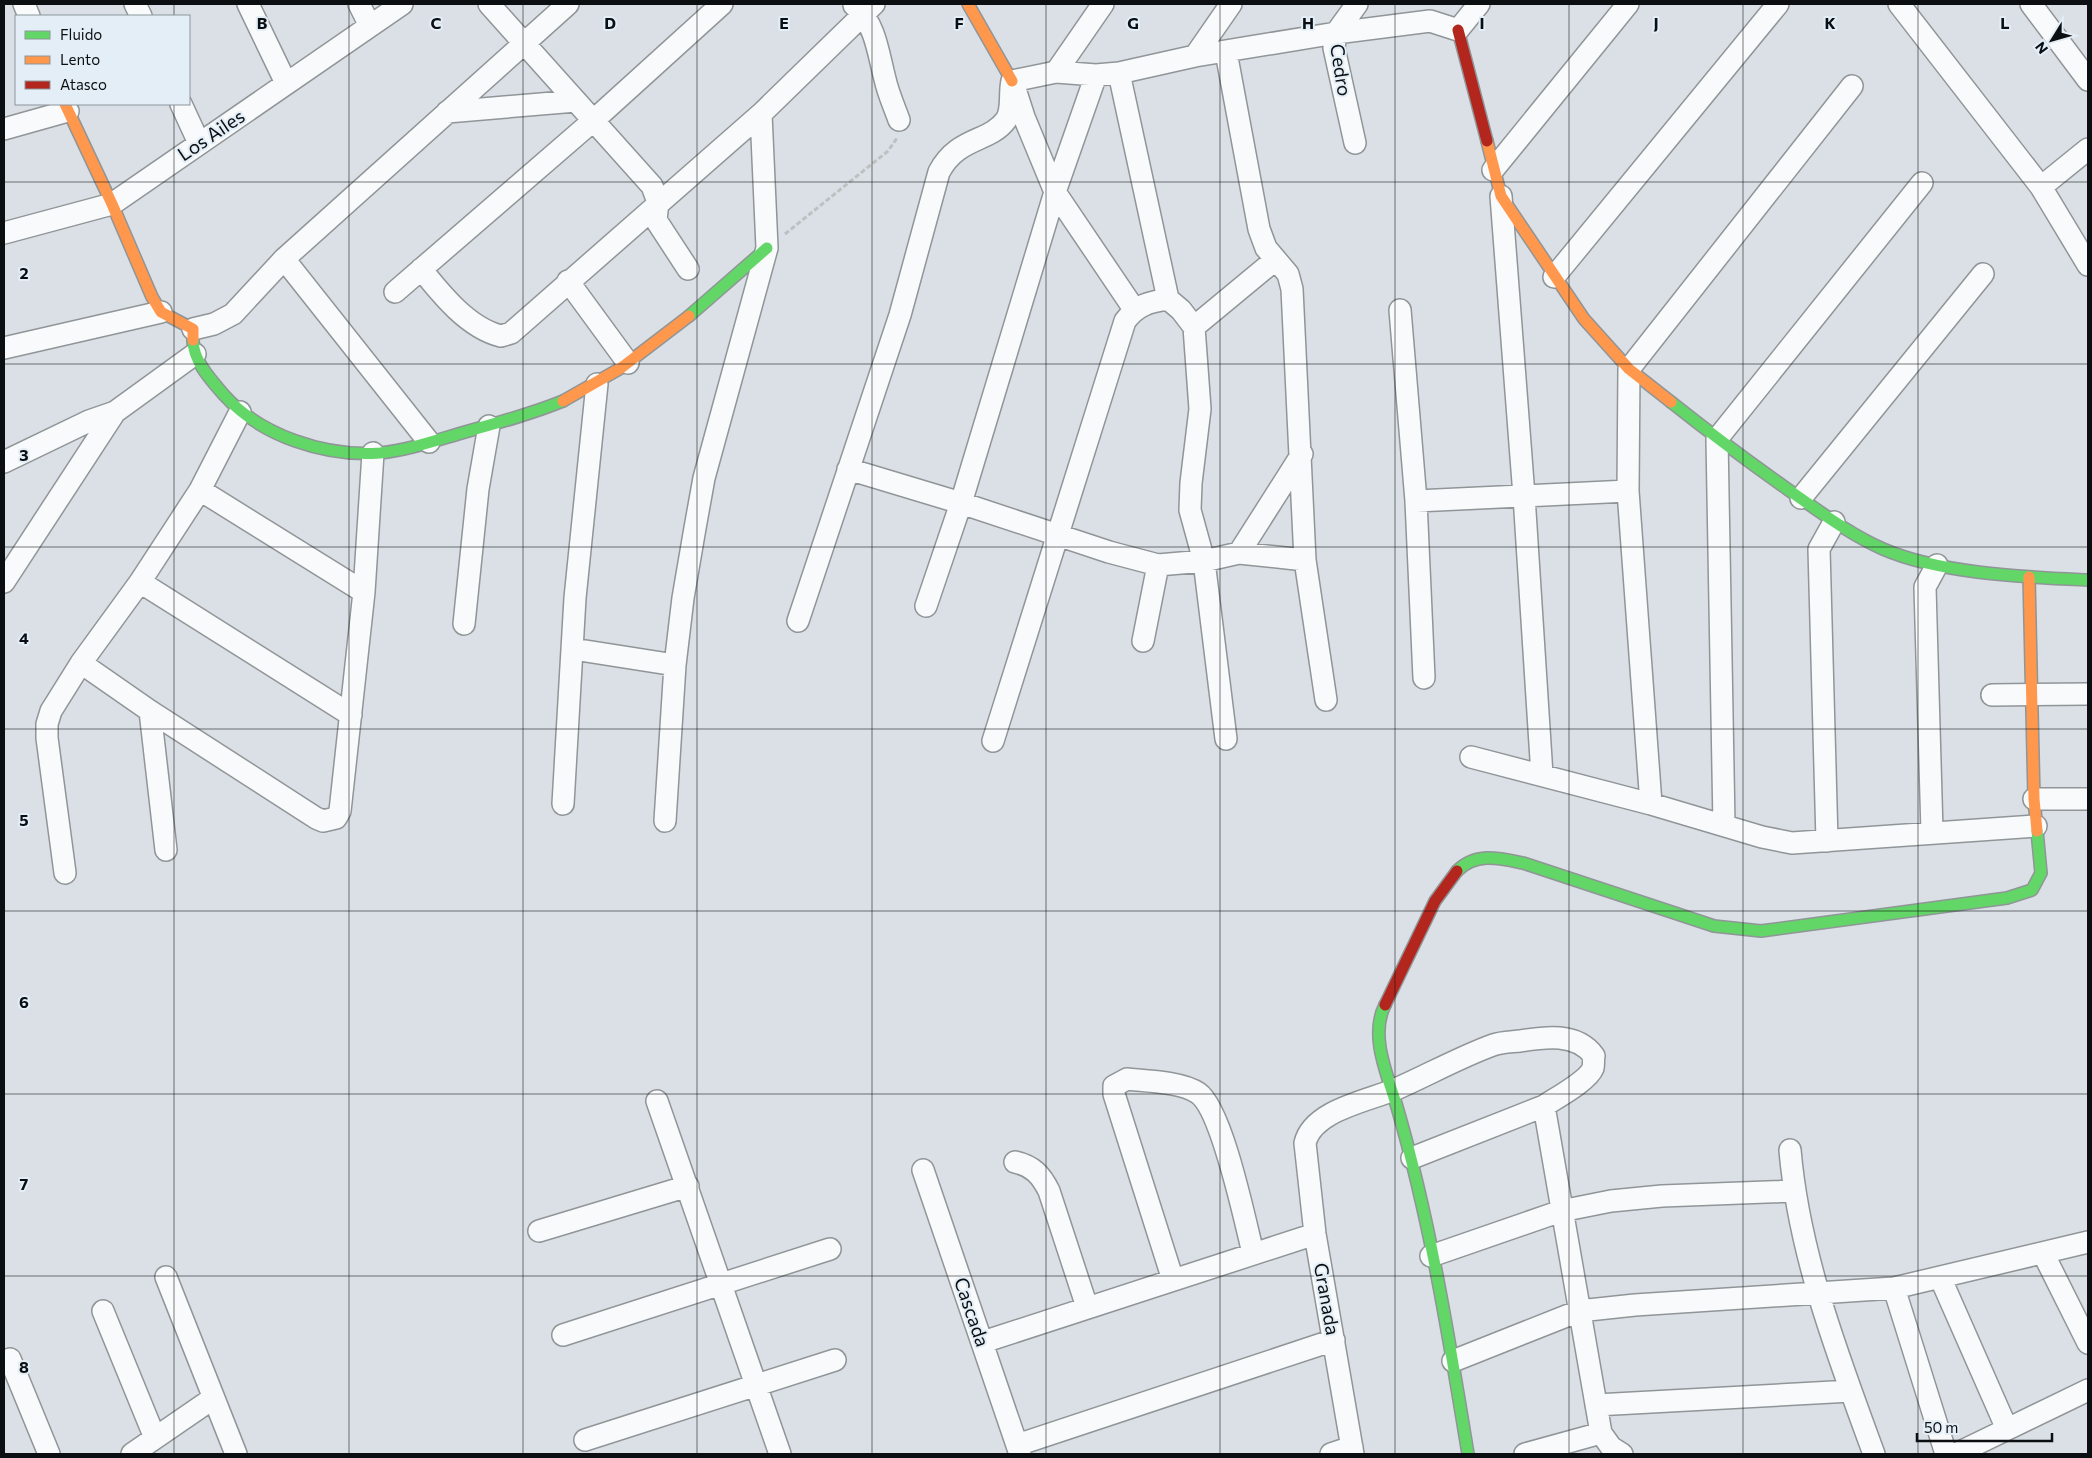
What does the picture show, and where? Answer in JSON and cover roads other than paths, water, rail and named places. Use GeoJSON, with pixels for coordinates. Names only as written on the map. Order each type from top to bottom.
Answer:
{"type":"FeatureCollection","features":[{"type":"Feature","properties":{"kind":"street"},"geometry":{"type":"LineString","coordinates":[[248,4],[286,84]]}},
{"type":"Feature","properties":{"kind":"street"},"geometry":{"type":"LineString","coordinates":[[359,4],[370,26]]}},
{"type":"Feature","properties":{"kind":"street","name":"Los Ailes"},"geometry":{"type":"LineString","coordinates":[[4,233],[112,204],[402,4]]}},
{"type":"Feature","properties":{"kind":"street"},"geometry":{"type":"LineString","coordinates":[[4,128],[66,108],[112,204],[152,297],[161,312],[193,328],[214,324],[233,314],[284,259],[568,4]]}},
{"type":"Feature","properties":{"kind":"street"},"geometry":{"type":"LineString","coordinates":[[395,292],[594,120],[722,4]]}},
{"type":"Feature","properties":{"kind":"street"},"geometry":{"type":"LineString","coordinates":[[968,4],[1012,82],[1024,117],[1055,192],[1134,309]]}},
{"type":"Feature","properties":{"kind":"street"},"geometry":{"type":"LineString","coordinates":[[1056,72],[1103,4]]}},
{"type":"Feature","properties":{"kind":"street"},"geometry":{"type":"LineString","coordinates":[[1195,56],[1231,4]]}},
{"type":"Feature","properties":{"kind":"street","name":"Cedro"},"geometry":{"type":"LineString","coordinates":[[1355,143],[1334,48],[1336,33],[1357,4]]}},
{"type":"Feature","properties":{"kind":"street"},"geometry":{"type":"LineString","coordinates":[[1458,30],[1480,4]]}},
{"type":"Feature","properties":{"kind":"street"},"geometry":{"type":"LineString","coordinates":[[1493,170],[1628,4]]}},
{"type":"Feature","properties":{"kind":"street"},"geometry":{"type":"LineString","coordinates":[[1554,277],[1778,4]]}},
{"type":"Feature","properties":{"kind":"street"},"geometry":{"type":"LineString","coordinates":[[1899,4],[2041,187],[2088,265]]}},
{"type":"Feature","properties":{"kind":"street"},"geometry":{"type":"LineString","coordinates":[[2031,4],[2088,80]]}},
{"type":"Feature","properties":{"kind":"street"},"geometry":{"type":"LineString","coordinates":[[491,5],[652,186],[658,202],[656,220],[688,270]]}},
{"type":"Feature","properties":{"kind":"street"},"geometry":{"type":"LineString","coordinates":[[421,269],[448,303],[492,334],[501,336],[522,325],[568,281],[761,114],[863,7],[875,39],[885,80],[899,120]]}},
{"type":"Feature","properties":{"kind":"street"},"geometry":{"type":"LineString","coordinates":[[1012,82],[1056,72],[1096,75],[1119,73],[1195,56],[1336,33],[1430,21],[1458,30]]}},
{"type":"Feature","properties":{"kind":"street"},"geometry":{"type":"LineString","coordinates":[[1458,30],[1501,196],[1524,496],[1542,775]]}},
{"type":"Feature","properties":{"kind":"street"},"geometry":{"type":"LineString","coordinates":[[1226,52],[1259,229],[1266,248],[1288,274],[1292,289],[1302,454],[1305,560],[1326,700]]}},
{"type":"Feature","properties":{"kind":"street"},"geometry":{"type":"LineString","coordinates":[[1119,73],[1168,299],[1181,310],[1194,327],[1200,409],[1191,483],[1190,510],[1204,561],[1226,739]]}},
{"type":"Feature","properties":{"kind":"street"},"geometry":{"type":"LineString","coordinates":[[926,606],[961,503],[1055,192],[1096,75]]}},
{"type":"Feature","properties":{"kind":"street"},"geometry":{"type":"LineString","coordinates":[[798,621],[900,315],[939,172],[944,163],[960,146],[997,128],[1007,118],[1012,82]]}},
{"type":"Feature","properties":{"kind":"street"},"geometry":{"type":"LineString","coordinates":[[1651,804],[1628,491],[1629,369],[1852,86]]}},
{"type":"Feature","properties":{"kind":"street"},"geometry":{"type":"LineString","coordinates":[[447,112],[576,101]]}},
{"type":"Feature","properties":{"kind":"street"},"geometry":{"type":"LineString","coordinates":[[181,105],[199,143]]}},
{"type":"Feature","properties":{"kind":"street"},"geometry":{"type":"LineString","coordinates":[[665,821],[676,666],[683,598],[704,478],[767,248],[761,114]]}},
{"type":"Feature","properties":{"kind":"street"},"geometry":{"type":"LineString","coordinates":[[2041,187],[2088,149]]}},
{"type":"Feature","properties":{"kind":"street"},"geometry":{"type":"LineString","coordinates":[[1724,825],[1717,438],[1922,182]]}},
{"type":"Feature","properties":{"kind":"street"},"geometry":{"type":"LineString","coordinates":[[1501,196],[1584,319],[1629,369],[1717,438],[1834,522],[1883,549],[1937,564],[2029,577],[2088,580]]}},
{"type":"Feature","properties":{"kind":"street"},"geometry":{"type":"LineString","coordinates":[[193,328],[195,354],[240,412],[271,431],[303,444],[339,451],[373,453],[429,442],[489,426],[552,404],[597,384],[628,363],[767,248]]}},
{"type":"Feature","properties":{"kind":"street"},"geometry":{"type":"LineString","coordinates":[[284,259],[429,442]]}},
{"type":"Feature","properties":{"kind":"street"},"geometry":{"type":"LineString","coordinates":[[1194,327],[1275,260]]}},
{"type":"Feature","properties":{"kind":"street"},"geometry":{"type":"LineString","coordinates":[[1801,498],[1983,274]]}},
{"type":"Feature","properties":{"kind":"street"},"geometry":{"type":"LineString","coordinates":[[568,281],[628,363]]}},
{"type":"Feature","properties":{"kind":"street"},"geometry":{"type":"LineString","coordinates":[[993,741],[1125,322],[1134,309],[1151,301],[1168,299]]}},
{"type":"Feature","properties":{"kind":"street"},"geometry":{"type":"LineString","coordinates":[[1400,310],[1416,501],[1424,678]]}},
{"type":"Feature","properties":{"kind":"street"},"geometry":{"type":"LineString","coordinates":[[4,348],[161,312]]}},
{"type":"Feature","properties":{"kind":"street"},"geometry":{"type":"LineString","coordinates":[[4,462],[89,421],[115,412],[195,354]]}},
{"type":"Feature","properties":{"kind":"street"},"geometry":{"type":"LineString","coordinates":[[563,804],[584,493],[597,384]]}},
{"type":"Feature","properties":{"kind":"street"},"geometry":{"type":"LineString","coordinates":[[4,582],[115,412]]}},
{"type":"Feature","properties":{"kind":"street"},"geometry":{"type":"LineString","coordinates":[[65,873],[47,738],[47,724],[51,711],[81,663],[140,582],[200,490],[240,412]]}},
{"type":"Feature","properties":{"kind":"street"},"geometry":{"type":"LineString","coordinates":[[464,624],[478,489],[489,426]]}},
{"type":"Feature","properties":{"kind":"street"},"geometry":{"type":"LineString","coordinates":[[81,663],[150,710],[323,821],[336,818],[340,811],[364,592],[373,453]]}},
{"type":"Feature","properties":{"kind":"street"},"geometry":{"type":"LineString","coordinates":[[1239,553],[1302,454]]}},
{"type":"Feature","properties":{"kind":"street"},"geometry":{"type":"LineString","coordinates":[[848,469],[961,503],[1108,552],[1158,565],[1204,561],[1239,553],[1305,560]]}},
{"type":"Feature","properties":{"kind":"street"},"geometry":{"type":"LineString","coordinates":[[200,490],[364,592]]}},
{"type":"Feature","properties":{"kind":"street"},"geometry":{"type":"LineString","coordinates":[[1416,501],[1628,491]]}},
{"type":"Feature","properties":{"kind":"street"},"geometry":{"type":"LineString","coordinates":[[1827,841],[1819,548],[1834,522]]}},
{"type":"Feature","properties":{"kind":"street"},"geometry":{"type":"LineString","coordinates":[[1932,832],[1926,587],[1937,564]]}},
{"type":"Feature","properties":{"kind":"street"},"geometry":{"type":"LineString","coordinates":[[1143,641],[1158,565]]}},
{"type":"Feature","properties":{"kind":"street"},"geometry":{"type":"LineString","coordinates":[[1468,1454],[1453,1361],[1412,1158],[1381,1050],[1378,1031],[1380,1014],[1436,901],[1458,869],[1472,859],[1492,858],[1511,859],[1714,926],[1761,932],[2008,898],[2032,890],[2041,873],[2034,799],[2029,577]]}},
{"type":"Feature","properties":{"kind":"street"},"geometry":{"type":"LineString","coordinates":[[140,582],[351,715]]}},
{"type":"Feature","properties":{"kind":"street"},"geometry":{"type":"LineString","coordinates":[[573,649],[676,666]]}},
{"type":"Feature","properties":{"kind":"street"},"geometry":{"type":"LineString","coordinates":[[1992,695],[2031,693],[2088,694]]}},
{"type":"Feature","properties":{"kind":"street"},"geometry":{"type":"LineString","coordinates":[[150,710],[166,850]]}},
{"type":"Feature","properties":{"kind":"street"},"geometry":{"type":"LineString","coordinates":[[1471,757],[1651,804],[1762,837],[1792,842],[2036,826]]}},
{"type":"Feature","properties":{"kind":"street"},"geometry":{"type":"LineString","coordinates":[[2034,799],[2088,799]]}},
{"type":"Feature","properties":{"kind":"street"},"geometry":{"type":"LineString","coordinates":[[1393,1090],[1495,1044],[1545,1037],[1574,1041],[1589,1049],[1594,1056],[1592,1069],[1575,1086],[1544,1106],[1412,1158]]}},
{"type":"Feature","properties":{"kind":"street"},"geometry":{"type":"LineString","coordinates":[[1173,1280],[1114,1094],[1114,1086],[1127,1078],[1188,1088],[1205,1098],[1219,1126],[1253,1253]]}},
{"type":"Feature","properties":{"kind":"street","name":"Granada"},"geometry":{"type":"LineString","coordinates":[[1352,1451],[1315,1234],[1305,1143],[1309,1131],[1320,1120],[1393,1090]]}},
{"type":"Feature","properties":{"kind":"street"},"geometry":{"type":"LineString","coordinates":[[657,1101],[780,1454]]}},
{"type":"Feature","properties":{"kind":"street"},"geometry":{"type":"LineString","coordinates":[[1544,1106],[1561,1211],[1602,1433],[1611,1447],[1622,1454]]}},
{"type":"Feature","properties":{"kind":"street"},"geometry":{"type":"LineString","coordinates":[[1790,1150],[1794,1191],[1818,1292],[1850,1391],[1874,1454]]}},
{"type":"Feature","properties":{"kind":"street"},"geometry":{"type":"LineString","coordinates":[[1014,1162],[1032,1167],[1042,1178],[1049,1191],[1087,1307]]}},
{"type":"Feature","properties":{"kind":"street","name":"Cascada"},"geometry":{"type":"LineString","coordinates":[[923,1170],[1018,1449]]}},
{"type":"Feature","properties":{"kind":"street"},"geometry":{"type":"LineString","coordinates":[[539,1231],[688,1186]]}},
{"type":"Feature","properties":{"kind":"street"},"geometry":{"type":"LineString","coordinates":[[1431,1256],[1561,1211],[1611,1201],[1662,1196],[1794,1191]]}},
{"type":"Feature","properties":{"kind":"street"},"geometry":{"type":"LineString","coordinates":[[983,1342],[1315,1234]]}},
{"type":"Feature","properties":{"kind":"street"},"geometry":{"type":"LineString","coordinates":[[1453,1361],[1579,1311],[1635,1305],[1894,1288],[2088,1242]]}},
{"type":"Feature","properties":{"kind":"street"},"geometry":{"type":"LineString","coordinates":[[563,1335],[830,1249]]}},
{"type":"Feature","properties":{"kind":"street"},"geometry":{"type":"LineString","coordinates":[[2043,1253],[2088,1343]]}},
{"type":"Feature","properties":{"kind":"street"},"geometry":{"type":"LineString","coordinates":[[166,1277],[212,1399],[236,1454]]}},
{"type":"Feature","properties":{"kind":"street"},"geometry":{"type":"LineString","coordinates":[[1940,1277],[2007,1429]]}},
{"type":"Feature","properties":{"kind":"street"},"geometry":{"type":"LineString","coordinates":[[1894,1288],[1946,1454]]}},
{"type":"Feature","properties":{"kind":"street"},"geometry":{"type":"LineString","coordinates":[[103,1311],[155,1438]]}},
{"type":"Feature","properties":{"kind":"street"},"geometry":{"type":"LineString","coordinates":[[1018,1449],[1334,1340]]}},
{"type":"Feature","properties":{"kind":"street"},"geometry":{"type":"LineString","coordinates":[[10,1359],[49,1454]]}},
{"type":"Feature","properties":{"kind":"street"},"geometry":{"type":"LineString","coordinates":[[585,1440],[835,1360]]}},
{"type":"Feature","properties":{"kind":"street"},"geometry":{"type":"LineString","coordinates":[[1956,1454],[2088,1390]]}},
{"type":"Feature","properties":{"kind":"street"},"geometry":{"type":"LineString","coordinates":[[1596,1405],[1850,1391]]}},
{"type":"Feature","properties":{"kind":"street"},"geometry":{"type":"LineString","coordinates":[[132,1454],[212,1399]]}},
{"type":"Feature","properties":{"kind":"street"},"geometry":{"type":"LineString","coordinates":[[1525,1454],[1602,1433]]}},
{"type":"Feature","properties":{"kind":"street"},"geometry":{"type":"LineString","coordinates":[[1331,1454],[1352,1451]]}}]}
